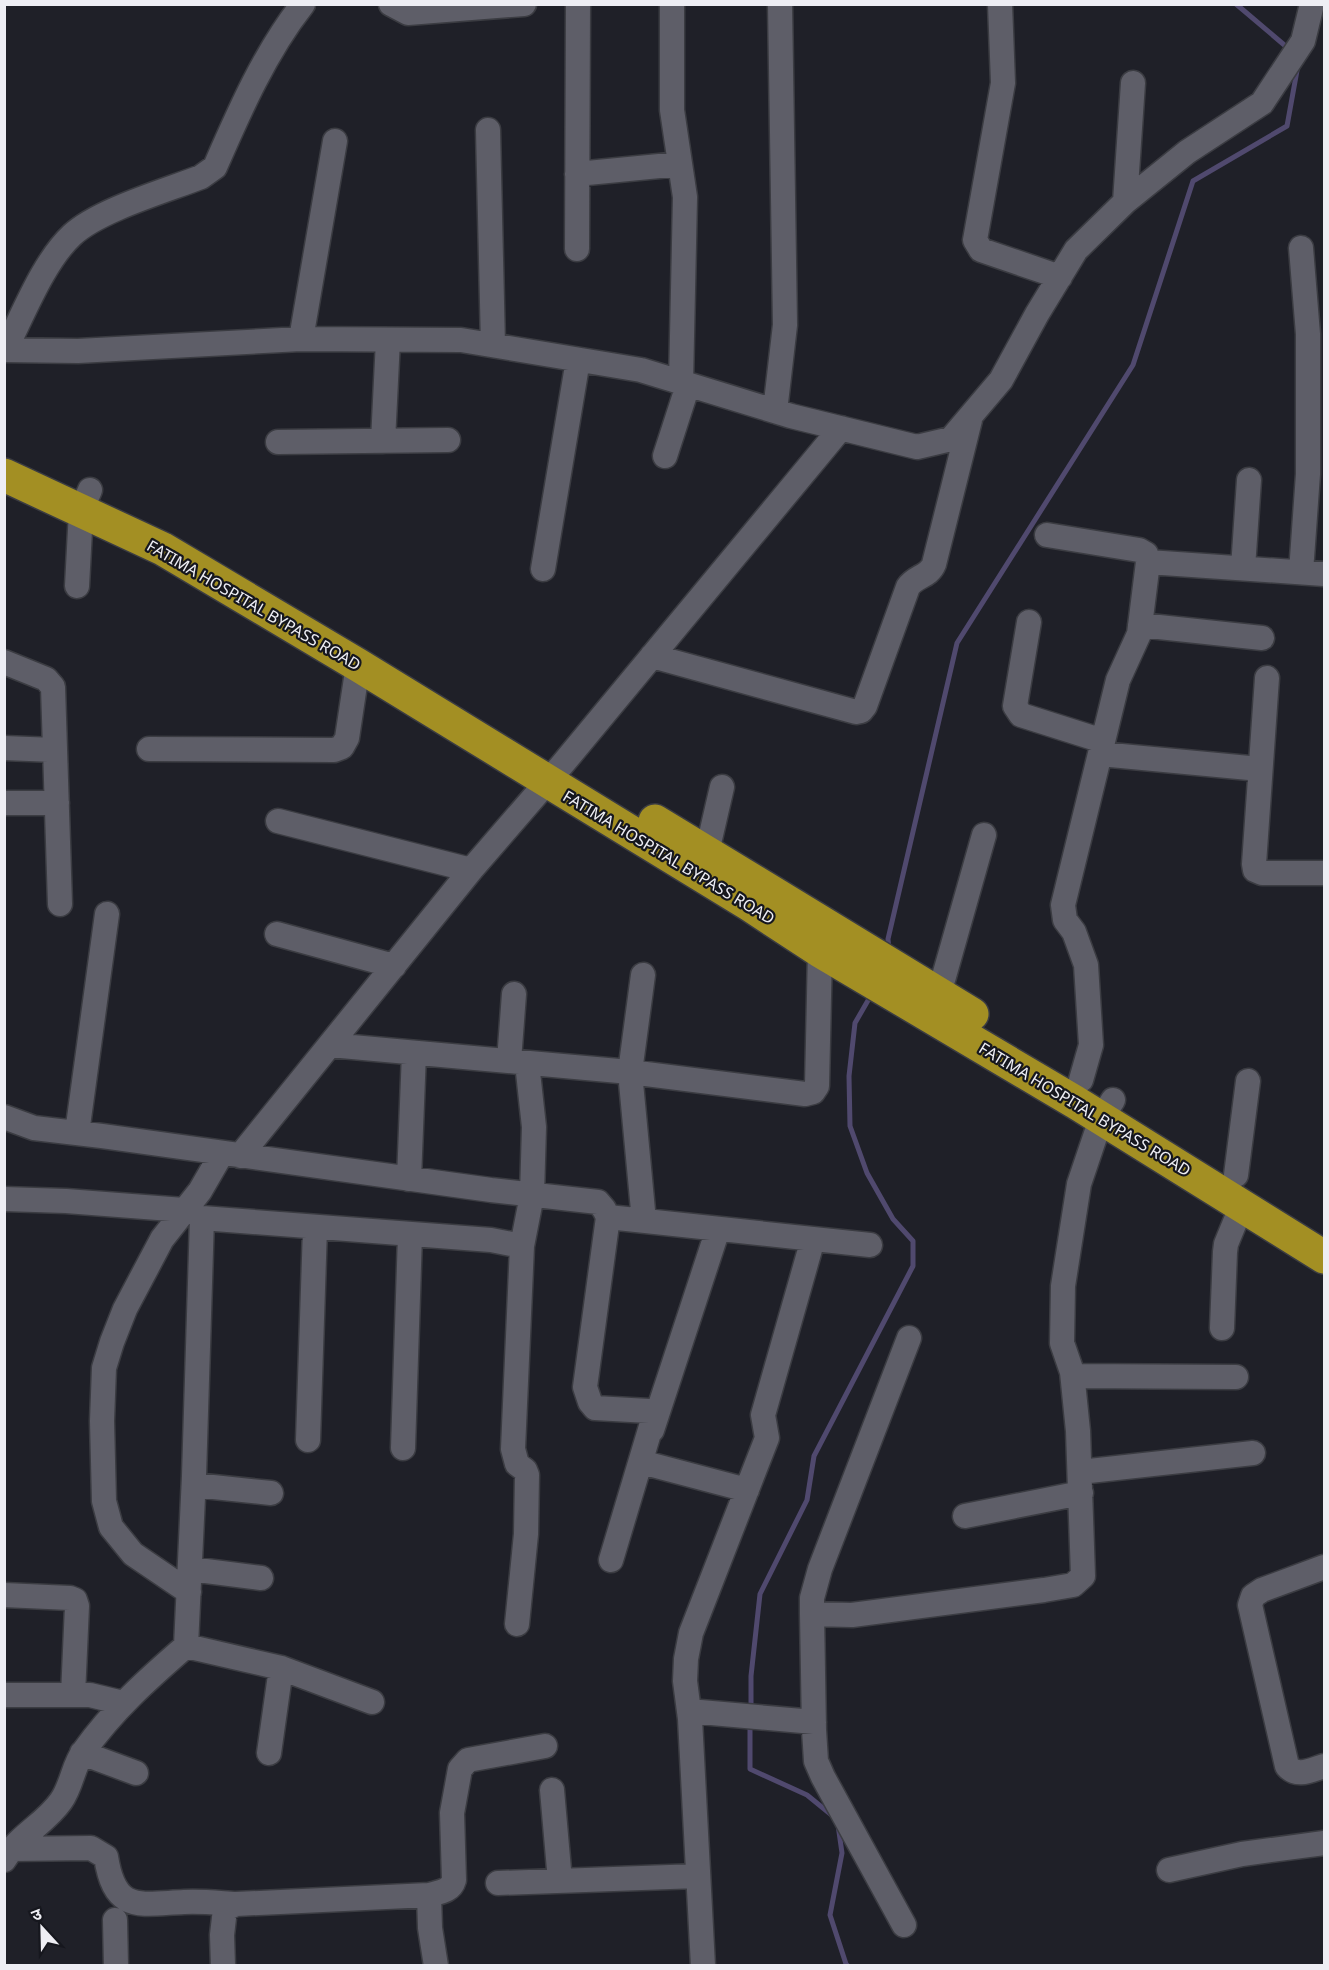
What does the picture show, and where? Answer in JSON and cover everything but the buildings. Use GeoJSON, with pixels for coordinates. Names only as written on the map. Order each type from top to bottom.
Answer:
{"type":"FeatureCollection","features":[{"type":"Feature","properties":{"kind":"highway","name":"FATIMA HOSPITAL BYPASS ROAD"},"geometry":{"type":"LineString","coordinates":[[4,451],[162,549],[358,665],[554,774],[756,895],[939,994],[1081,1080],[1107,1109]]}},
{"type":"Feature","properties":{"kind":"highway","name":"FATIMA HOSPITAL BYPASS ROAD"},"geometry":{"type":"LineString","coordinates":[[4,475],[85,500],[173,532],[276,592],[554,774],[707,852],[820,951],[1107,1109],[1239,1190],[1324,1231]]}},
{"type":"Feature","properties":{"kind":"highway","name":"FATIMA HOSPITAL BYPASS ROAD"},"geometry":{"type":"LineString","coordinates":[[1239,1190],[1324,1257]]}},
{"type":"Feature","properties":{"kind":"street"},"geometry":{"type":"LineString","coordinates":[[303,4],[280,36],[268,58],[215,167],[201,177],[101,216],[73,234],[52,260],[5,350],[78,351],[301,339],[461,340],[641,370],[775,411],[917,447],[951,439],[1001,380],[1076,250],[1125,202],[1187,152],[1262,103],[1311,38],[1312,4]]}},
{"type":"Feature","properties":{"kind":"street"},"geometry":{"type":"LineString","coordinates":[[391,4],[408,14],[524,4]]}},
{"type":"Feature","properties":{"kind":"street"},"geometry":{"type":"LineString","coordinates":[[577,249],[578,4]]}},
{"type":"Feature","properties":{"kind":"street"},"geometry":{"type":"LineString","coordinates":[[665,456],[684,384],[685,197],[672,110],[672,4]]}},
{"type":"Feature","properties":{"kind":"street"},"geometry":{"type":"LineString","coordinates":[[775,411],[784,325],[780,4]]}},
{"type":"Feature","properties":{"kind":"street"},"geometry":{"type":"LineString","coordinates":[[1000,4],[1003,83],[975,240],[981,250],[1060,277]]}},
{"type":"Feature","properties":{"kind":"street"},"geometry":{"type":"LineString","coordinates":[[1125,202],[1133,83]]}},
{"type":"Feature","properties":{"kind":"street"},"geometry":{"type":"LineString","coordinates":[[488,130],[493,345]]}},
{"type":"Feature","properties":{"kind":"street"},"geometry":{"type":"LineString","coordinates":[[301,339],[335,141]]}},
{"type":"Feature","properties":{"kind":"street"},"geometry":{"type":"LineString","coordinates":[[577,174],[680,164]]}},
{"type":"Feature","properties":{"kind":"street"},"geometry":{"type":"LineString","coordinates":[[1148,562],[1313,573],[1308,474],[1308,334],[1301,248]]}},
{"type":"Feature","properties":{"kind":"street"},"geometry":{"type":"LineString","coordinates":[[383,441],[388,339]]}},
{"type":"Feature","properties":{"kind":"street"},"geometry":{"type":"LineString","coordinates":[[543,569],[578,360]]}},
{"type":"Feature","properties":{"kind":"street"},"geometry":{"type":"LineString","coordinates":[[652,656],[856,712],[861,711],[865,706],[908,587],[927,574],[934,564],[972,414]]}},
{"type":"Feature","properties":{"kind":"street"},"geometry":{"type":"LineString","coordinates":[[261,1578],[189,1580],[133,1554],[111,1527],[104,1501],[102,1421],[105,1368],[111,1342],[125,1309],[157,1249],[188,1216],[200,1191],[330,1045],[471,870],[554,774],[841,428]]}},
{"type":"Feature","properties":{"kind":"street"},"geometry":{"type":"LineString","coordinates":[[278,442],[448,440]]}},
{"type":"Feature","properties":{"kind":"street"},"geometry":{"type":"LineString","coordinates":[[1243,568],[1249,480]]}},
{"type":"Feature","properties":{"kind":"street"},"geometry":{"type":"LineString","coordinates":[[77,586],[85,500]]}},
{"type":"Feature","properties":{"kind":"street"},"geometry":{"type":"LineString","coordinates":[[1047,536],[1139,550],[1146,554],[1148,562],[1136,644],[1118,680],[1062,912],[1074,932],[1086,965],[1091,1045],[1081,1080]]}},
{"type":"Feature","properties":{"kind":"street"},"geometry":{"type":"LineString","coordinates":[[1029,622],[1015,706],[1021,715],[1101,748],[1260,769]]}},
{"type":"Feature","properties":{"kind":"street"},"geometry":{"type":"LineString","coordinates":[[1140,626],[1262,638]]}},
{"type":"Feature","properties":{"kind":"street"},"geometry":{"type":"LineString","coordinates":[[4,662],[50,683],[53,687],[60,904]]}},
{"type":"Feature","properties":{"kind":"street"},"geometry":{"type":"LineString","coordinates":[[149,748],[334,750],[342,747],[347,738],[358,665]]}},
{"type":"Feature","properties":{"kind":"street"},"geometry":{"type":"LineString","coordinates":[[1267,678],[1254,864],[1256,870],[1262,873],[1324,873]]}},
{"type":"Feature","properties":{"kind":"street"},"geometry":{"type":"LineString","coordinates":[[4,748],[55,750]]}},
{"type":"Feature","properties":{"kind":"street"},"geometry":{"type":"LineString","coordinates":[[707,852],[722,787]]}},
{"type":"Feature","properties":{"kind":"street"},"geometry":{"type":"LineString","coordinates":[[4,803],[57,802]]}},
{"type":"Feature","properties":{"kind":"street"},"geometry":{"type":"LineString","coordinates":[[278,821],[471,870]]}},
{"type":"Feature","properties":{"kind":"street"},"geometry":{"type":"LineString","coordinates":[[939,994],[984,835]]}},
{"type":"Feature","properties":{"kind":"street"},"geometry":{"type":"LineString","coordinates":[[77,1133],[107,914]]}},
{"type":"Feature","properties":{"kind":"street"},"geometry":{"type":"LineString","coordinates":[[277,934],[394,966]]}},
{"type":"Feature","properties":{"kind":"street"},"geometry":{"type":"LineString","coordinates":[[330,1045],[630,1072],[806,1094],[813,1092],[816,1086],[820,951]]}},
{"type":"Feature","properties":{"kind":"street"},"geometry":{"type":"LineString","coordinates":[[643,975],[630,1072],[644,1221]]}},
{"type":"Feature","properties":{"kind":"street"},"geometry":{"type":"LineString","coordinates":[[513,994],[518,1062],[534,1127],[532,1195],[522,1246],[513,1449],[517,1464],[525,1470],[527,1475],[526,1534],[517,1624]]}},
{"type":"Feature","properties":{"kind":"street"},"geometry":{"type":"LineString","coordinates":[[410,1179],[414,1053]]}},
{"type":"Feature","properties":{"kind":"street"},"geometry":{"type":"LineString","coordinates":[[1222,1328],[1225,1252],[1239,1190],[1248,1081]]}},
{"type":"Feature","properties":{"kind":"street"},"geometry":{"type":"LineString","coordinates":[[812,1614],[852,1616],[1073,1585],[1083,1576],[1073,1376],[1062,1342],[1063,1286],[1080,1184],[1107,1109]]}},
{"type":"Feature","properties":{"kind":"street"},"geometry":{"type":"LineString","coordinates":[[4,1117],[34,1128],[598,1202],[608,1217],[586,1394],[595,1408],[649,1411],[652,1423],[651,1432]]}},
{"type":"Feature","properties":{"kind":"street"},"geometry":{"type":"LineString","coordinates":[[4,1199],[66,1201],[188,1216],[315,1228],[491,1240],[522,1246]]}},
{"type":"Feature","properties":{"kind":"street"},"geometry":{"type":"LineString","coordinates":[[8,1854],[63,1799],[82,1753],[123,1703],[186,1646],[194,1485],[188,1216]]}},
{"type":"Feature","properties":{"kind":"street"},"geometry":{"type":"LineString","coordinates":[[608,1217],[870,1245]]}},
{"type":"Feature","properties":{"kind":"street"},"geometry":{"type":"LineString","coordinates":[[308,1440],[315,1228]]}},
{"type":"Feature","properties":{"kind":"street"},"geometry":{"type":"LineString","coordinates":[[611,1560],[718,1229]]}},
{"type":"Feature","properties":{"kind":"street"},"geometry":{"type":"LineString","coordinates":[[404,1448],[410,1234]]}},
{"type":"Feature","properties":{"kind":"street"},"geometry":{"type":"LineString","coordinates":[[703,1965],[689,1711],[685,1681],[686,1659],[691,1633],[767,1438],[763,1415],[813,1239]]}},
{"type":"Feature","properties":{"kind":"street"},"geometry":{"type":"LineString","coordinates":[[904,1924],[816,1761],[812,1614],[813,1598],[820,1569],[909,1338]]}},
{"type":"Feature","properties":{"kind":"street"},"geometry":{"type":"LineString","coordinates":[[1073,1376],[1236,1377]]}},
{"type":"Feature","properties":{"kind":"street"},"geometry":{"type":"LineString","coordinates":[[965,1516],[1080,1483],[1253,1453]]}},
{"type":"Feature","properties":{"kind":"street"},"geometry":{"type":"LineString","coordinates":[[641,1462],[747,1490]]}},
{"type":"Feature","properties":{"kind":"street"},"geometry":{"type":"LineString","coordinates":[[194,1485],[271,1493]]}},
{"type":"Feature","properties":{"kind":"street"},"geometry":{"type":"LineString","coordinates":[[1324,1567],[1262,1590],[1253,1596],[1251,1605],[1287,1766],[1297,1774],[1324,1766]]}},
{"type":"Feature","properties":{"kind":"street"},"geometry":{"type":"LineString","coordinates":[[4,1595],[75,1600],[77,1606],[73,1695]]}},
{"type":"Feature","properties":{"kind":"street"},"geometry":{"type":"LineString","coordinates":[[186,1646],[281,1668],[372,1702]]}},
{"type":"Feature","properties":{"kind":"street"},"geometry":{"type":"LineString","coordinates":[[269,1753],[281,1668]]}},
{"type":"Feature","properties":{"kind":"street"},"geometry":{"type":"LineString","coordinates":[[4,1695],[90,1695],[123,1703]]}},
{"type":"Feature","properties":{"kind":"street"},"geometry":{"type":"LineString","coordinates":[[689,1711],[814,1722]]}},
{"type":"Feature","properties":{"kind":"street"},"geometry":{"type":"LineString","coordinates":[[8,1854],[91,1848],[106,1857],[109,1876],[118,1893],[135,1904],[190,1902],[236,1904],[429,1895],[448,1890],[453,1885],[453,1798],[462,1764],[468,1760],[545,1746]]}},
{"type":"Feature","properties":{"kind":"street"},"geometry":{"type":"LineString","coordinates":[[82,1753],[136,1773]]}},
{"type":"Feature","properties":{"kind":"street"},"geometry":{"type":"LineString","coordinates":[[552,1790],[560,1881]]}},
{"type":"Feature","properties":{"kind":"street"},"geometry":{"type":"LineString","coordinates":[[1169,1870],[1242,1854],[1324,1843]]}},
{"type":"Feature","properties":{"kind":"street"},"geometry":{"type":"LineString","coordinates":[[498,1883],[698,1876]]}},
{"type":"Feature","properties":{"kind":"street"},"geometry":{"type":"LineString","coordinates":[[429,1895],[430,1928],[436,1965]]}},
{"type":"Feature","properties":{"kind":"street"},"geometry":{"type":"LineString","coordinates":[[223,1965],[222,1935],[225,1910],[236,1904]]}},
{"type":"Feature","properties":{"kind":"street"},"geometry":{"type":"LineString","coordinates":[[115,1920],[116,1965]]}},
{"type":"Feature","properties":{"kind":"waterway"},"geometry":{"type":"LineString","coordinates":[[1236,4],[1289,49]]}},
{"type":"Feature","properties":{"kind":"waterway"},"geometry":{"type":"LineString","coordinates":[[889,949],[888,939],[957,643],[1133,365],[1193,181],[1287,126],[1298,65]]}},
{"type":"Feature","properties":{"kind":"waterway"},"geometry":{"type":"LineString","coordinates":[[751,1710],[751,1676],[760,1594],[807,1500],[814,1456],[913,1266],[913,1241],[893,1219],[867,1173],[850,1126],[849,1076],[855,1023],[870,997]]}},
{"type":"Feature","properties":{"kind":"waterway"},"geometry":{"type":"LineString","coordinates":[[750,1723],[750,1769],[807,1795],[834,1817]]}},
{"type":"Feature","properties":{"kind":"waterway"},"geometry":{"type":"LineString","coordinates":[[838,1825],[842,1853],[830,1915],[848,1966]]}}]}
